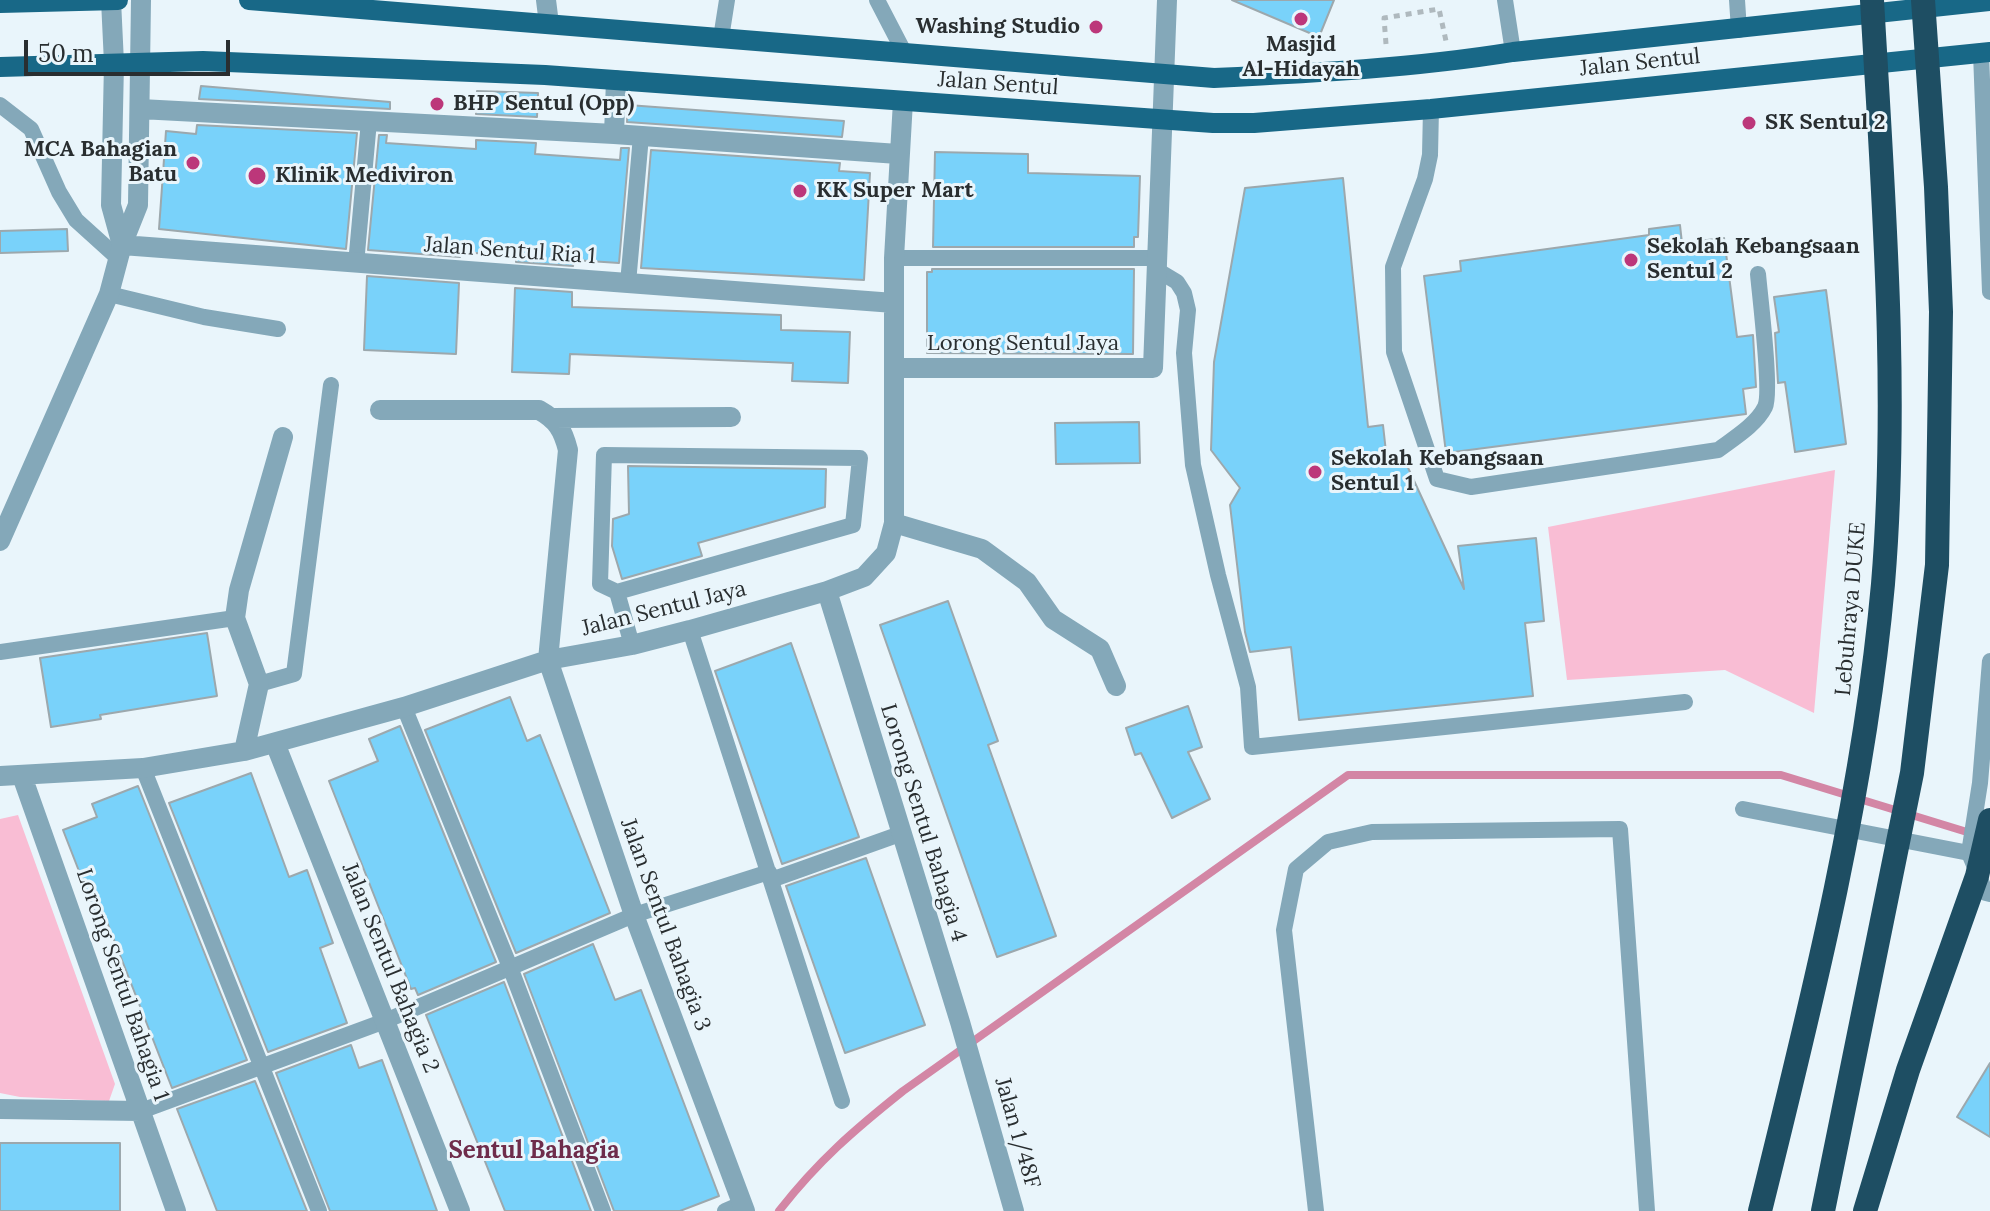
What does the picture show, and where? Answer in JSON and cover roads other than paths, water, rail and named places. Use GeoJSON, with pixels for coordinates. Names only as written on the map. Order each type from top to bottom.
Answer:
{"type":"FeatureCollection","features":[{"type":"Feature","properties":{"kind":"highway","name":"Lebuhraya DUKE"},"geometry":{"type":"LineString","coordinates":[[1760,1211],[1846,840],[1871,684],[1883,583],[1888,482],[1889,298],[1872,0]]}},
{"type":"Feature","properties":{"kind":"highway"},"geometry":{"type":"LineString","coordinates":[[1823,1211],[1912,773],[1937,565],[1941,312],[1923,0]]}},
{"type":"Feature","properties":{"kind":"highway"},"geometry":{"type":"LineString","coordinates":[[1865,1211],[1908,1070],[1977,876],[1990,820]]}},
{"type":"Feature","properties":{"kind":"main road"},"geometry":{"type":"LineString","coordinates":[[0,3],[118,0]]}},
{"type":"Feature","properties":{"kind":"main road","name":"Jalan Sentul"},"geometry":{"type":"LineString","coordinates":[[249,0],[427,7],[549,24],[1214,78],[1340,72],[1451,62],[1513,52],[1990,1]]}},
{"type":"Feature","properties":{"kind":"main road","name":"Jalan Sentul"},"geometry":{"type":"LineString","coordinates":[[0,67],[203,61],[616,80],[1164,121],[1254,123],[1431,109],[1986,53]]}},
{"type":"Feature","properties":{"kind":"street"},"geometry":{"type":"LineString","coordinates":[[111,0],[114,63],[111,205],[120,252]]}},
{"type":"Feature","properties":{"kind":"street"},"geometry":{"type":"LineString","coordinates":[[0,538],[109,294],[120,252],[138,205],[141,0]]}},
{"type":"Feature","properties":{"kind":"street"},"geometry":{"type":"LineString","coordinates":[[546,0],[549,24]]}},
{"type":"Feature","properties":{"kind":"street"},"geometry":{"type":"LineString","coordinates":[[1158,264],[1167,0]]}},
{"type":"Feature","properties":{"kind":"street"},"geometry":{"type":"LineString","coordinates":[[614,134],[616,80]]}},
{"type":"Feature","properties":{"kind":"street","name":"Jalan Sentul Jaya"},"geometry":{"type":"LineString","coordinates":[[0,776],[143,768],[244,751],[404,707],[548,660],[632,645],[690,630],[827,591],[864,577],[886,553],[894,523],[894,258],[903,101]]}},
{"type":"Feature","properties":{"kind":"street"},"geometry":{"type":"LineString","coordinates":[[140,109],[614,134],[898,154]]}},
{"type":"Feature","properties":{"kind":"street","name":"Jalan Sentul Ria 1"},"geometry":{"type":"LineString","coordinates":[[120,252],[356,264],[894,303]]}},
{"type":"Feature","properties":{"kind":"street","name":"Lorong Sentul Jaya"},"geometry":{"type":"LineString","coordinates":[[894,368],[1153,368],[1158,264]]}},
{"type":"Feature","properties":{"kind":"street"},"geometry":{"type":"LineString","coordinates":[[380,410],[539,410],[553,418],[563,431],[568,450],[548,660]]}},
{"type":"Feature","properties":{"kind":"street"},"geometry":{"type":"LineString","coordinates":[[553,418],[731,417]]}},
{"type":"Feature","properties":{"kind":"street"},"geometry":{"type":"LineString","coordinates":[[244,751],[259,684],[235,618],[239,590],[283,437]]}},
{"type":"Feature","properties":{"kind":"street"},"geometry":{"type":"LineString","coordinates":[[894,523],[982,549],[1027,582],[1053,619],[1100,649],[1116,686]]}},
{"type":"Feature","properties":{"kind":"street","name":"Lorong Sentul Bahagia 4"},"geometry":{"type":"LineString","coordinates":[[827,591],[974,1068]]}},
{"type":"Feature","properties":{"kind":"street","name":"Jalan Sentul Bahagia 3"},"geometry":{"type":"LineString","coordinates":[[548,660],[737,1209]]}},
{"type":"Feature","properties":{"kind":"street","name":"Jalan Sentul Bahagia 2"},"geometry":{"type":"LineString","coordinates":[[275,743],[460,1211]]}},
{"type":"Feature","properties":{"kind":"street","name":"Lorong Sentul Bahagia 1"},"geometry":{"type":"LineString","coordinates":[[22,776],[176,1211]]}},
{"type":"Feature","properties":{"kind":"street","name":"Jalan 1/48F"},"geometry":{"type":"LineString","coordinates":[[974,1068],[1014,1211]]}},
{"type":"Feature","properties":{"kind":"street"},"geometry":{"type":"LineString","coordinates":[[0,1109],[141,1111]]}},
{"type":"Feature","properties":{"kind":"lane"},"geometry":{"type":"LineString","coordinates":[[721,38],[727,0]]}},
{"type":"Feature","properties":{"kind":"lane"},"geometry":{"type":"LineString","coordinates":[[877,0],[905,54]]}},
{"type":"Feature","properties":{"kind":"lane"},"geometry":{"type":"LineString","coordinates":[[1505,0],[1513,52]]}},
{"type":"Feature","properties":{"kind":"lane"},"geometry":{"type":"LineString","coordinates":[[1737,0],[1739,30]]}},
{"type":"Feature","properties":{"kind":"lane"},"geometry":{"type":"LineString","coordinates":[[1986,53],[1990,292]]}},
{"type":"Feature","properties":{"kind":"lane"},"geometry":{"type":"LineString","coordinates":[[0,105],[31,129],[59,192],[76,220],[120,252]]}},
{"type":"Feature","properties":{"kind":"lane"},"geometry":{"type":"LineString","coordinates":[[1431,109],[1430,155],[1425,179],[1393,267],[1394,352],[1437,479],[1471,487],[1718,450],[1750,425],[1766,405],[1767,370],[1758,274]]}},
{"type":"Feature","properties":{"kind":"lane"},"geometry":{"type":"LineString","coordinates":[[356,264],[369,121]]}},
{"type":"Feature","properties":{"kind":"lane"},"geometry":{"type":"LineString","coordinates":[[628,283],[641,136]]}},
{"type":"Feature","properties":{"kind":"lane"},"geometry":{"type":"LineString","coordinates":[[894,258],[1158,264],[1177,282],[1184,293],[1188,310],[1184,353],[1193,465],[1248,687],[1252,747],[1685,702]]}},
{"type":"Feature","properties":{"kind":"lane"},"geometry":{"type":"LineString","coordinates":[[109,294],[204,317],[278,329]]}},
{"type":"Feature","properties":{"kind":"lane"},"geometry":{"type":"LineString","coordinates":[[259,684],[294,674],[331,385]]}},
{"type":"Feature","properties":{"kind":"lane"},"geometry":{"type":"LineString","coordinates":[[617,592],[853,525],[860,458],[604,455],[600,584],[617,592],[632,645]]}},
{"type":"Feature","properties":{"kind":"lane"},"geometry":{"type":"LineString","coordinates":[[0,652],[235,618]]}},
{"type":"Feature","properties":{"kind":"lane"},"geometry":{"type":"LineString","coordinates":[[690,630],[842,1101]]}},
{"type":"Feature","properties":{"kind":"lane"},"geometry":{"type":"LineString","coordinates":[[1990,661],[1980,783],[1969,853],[1986,893],[1990,894]]}},
{"type":"Feature","properties":{"kind":"lane"},"geometry":{"type":"LineString","coordinates":[[404,707],[510,967],[603,1211]]}},
{"type":"Feature","properties":{"kind":"lane"},"geometry":{"type":"LineString","coordinates":[[143,768],[319,1211]]}},
{"type":"Feature","properties":{"kind":"lane"},"geometry":{"type":"LineString","coordinates":[[1743,809],[1969,853]]}},
{"type":"Feature","properties":{"kind":"lane"},"geometry":{"type":"LineString","coordinates":[[1316,1211],[1284,930],[1296,869],[1328,842],[1372,832],[1620,829],[1647,1211]]}},
{"type":"Feature","properties":{"kind":"lane"},"geometry":{"type":"LineString","coordinates":[[141,1111],[385,1021],[634,915],[900,834]]}},
{"type":"Feature","properties":{"kind":"waterway"},"geometry":{"type":"LineString","coordinates":[[779,1211],[837,1147],[903,1091],[1348,775],[1781,775],[1967,832]]}},
{"type":"Feature","properties":{"kind":"place","name":"Masjid Al-Hidayah"},"geometry":{"type":"Point","coordinates":[1301,19]}},
{"type":"Feature","properties":{"kind":"place","name":"Washing Studio"},"geometry":{"type":"Point","coordinates":[1096,27]}},
{"type":"Feature","properties":{"kind":"place","name":"BHP Sentul (Opp)"},"geometry":{"type":"Point","coordinates":[437,104]}},
{"type":"Feature","properties":{"kind":"place","name":"SK Sentul 2"},"geometry":{"type":"Point","coordinates":[1749,123]}},
{"type":"Feature","properties":{"kind":"place","name":"MCA Bahagian Batu"},"geometry":{"type":"Point","coordinates":[193,163]}},
{"type":"Feature","properties":{"kind":"place","name":"Klinik Mediviron"},"geometry":{"type":"Point","coordinates":[257,176]}},
{"type":"Feature","properties":{"kind":"place","name":"KK Super Mart"},"geometry":{"type":"Point","coordinates":[800,191]}},
{"type":"Feature","properties":{"kind":"place","name":"Sekolah Kebangsaan Sentul 2"},"geometry":{"type":"Point","coordinates":[1631,260]}},
{"type":"Feature","properties":{"kind":"place","name":"Sekolah Kebangsaan Sentul 1"},"geometry":{"type":"Point","coordinates":[1315,472]}},
{"type":"Feature","properties":{"kind":"district","name":"Sentul Bahagia"},"geometry":{"type":"Point","coordinates":[534,1151]}}]}
